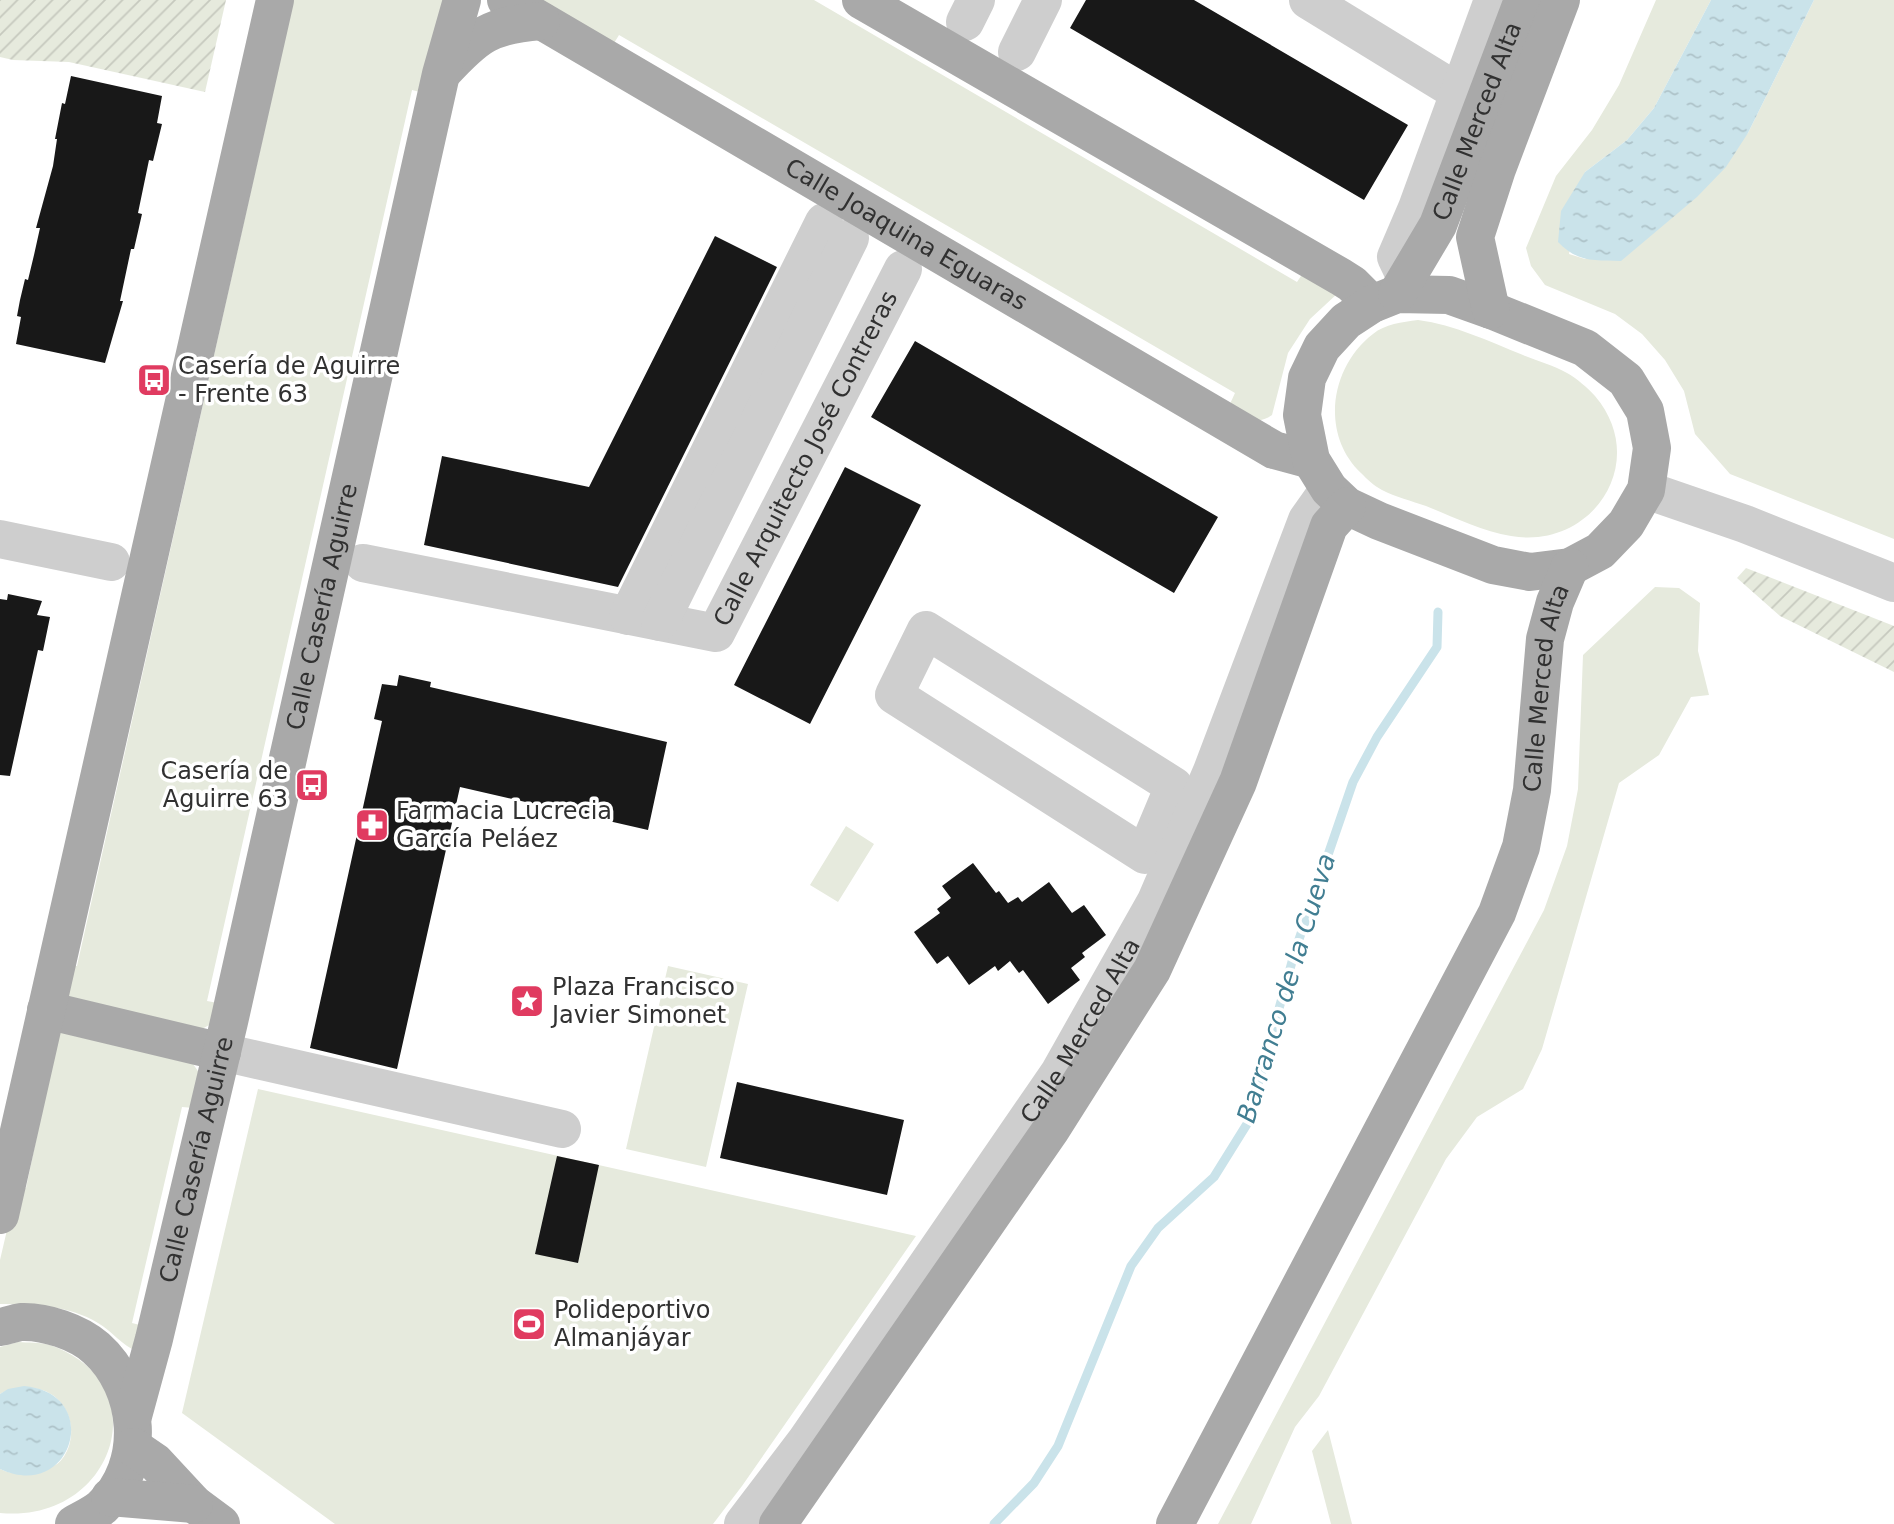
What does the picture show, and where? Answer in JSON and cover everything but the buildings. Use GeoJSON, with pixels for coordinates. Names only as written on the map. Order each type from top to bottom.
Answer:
{"type":"FeatureCollection","features":[{"type":"Feature","properties":{"kind":"main road"},"geometry":{"type":"LineString","coordinates":[[0,1215],[275,0]]}},
{"type":"Feature","properties":{"kind":"main road","name":"Calle Casería Aguirre"},"geometry":{"type":"LineString","coordinates":[[98,1514],[125,1474],[461,0]]}},
{"type":"Feature","properties":{"kind":"main road","name":"Calle Joaquina Eguaras"},"geometry":{"type":"LineString","coordinates":[[506,0],[1274,450],[1379,521],[1493,565],[1530,572],[1570,567]]}},
{"type":"Feature","properties":{"kind":"main road"},"geometry":{"type":"LineString","coordinates":[[861,0],[1352,284],[1392,292],[1448,295],[1491,310],[1585,348],[1626,380],[1645,411],[1652,448],[1646,490],[1626,524],[1600,551],[1570,567]]}},
{"type":"Feature","properties":{"kind":"main road","name":"Calle Merced Alta"},"geometry":{"type":"LineString","coordinates":[[1392,292],[1438,225],[1523,0]]}},
{"type":"Feature","properties":{"kind":"main road","name":"Calle Merced Alta"},"geometry":{"type":"LineString","coordinates":[[1491,310],[1475,237],[1497,169],[1561,0]]}},
{"type":"Feature","properties":{"kind":"main road"},"geometry":{"type":"LineString","coordinates":[[442,74],[479,36],[498,27],[541,21]]}},
{"type":"Feature","properties":{"kind":"main road"},"geometry":{"type":"LineString","coordinates":[[1329,485],[1302,415],[1307,377],[1322,346],[1346,321],[1392,292]]}},
{"type":"Feature","properties":{"kind":"main road","name":"Calle Merced Alta"},"geometry":{"type":"LineString","coordinates":[[778,1524],[1050,1131],[1152,970],[1238,782],[1329,526],[1329,485]]}},
{"type":"Feature","properties":{"kind":"main road","name":"Calle Merced Alta"},"geometry":{"type":"LineString","coordinates":[[1175,1524],[1497,913],[1521,847],[1532,790],[1545,639],[1555,601],[1570,567]]}},
{"type":"Feature","properties":{"kind":"main road"},"geometry":{"type":"LineString","coordinates":[[46,1010],[222,1052]]}},
{"type":"Feature","properties":{"kind":"main road"},"geometry":{"type":"LineString","coordinates":[[0,1327],[22,1322],[61,1328],[96,1348],[121,1379],[133,1432],[155,1462],[207,1514]]}},
{"type":"Feature","properties":{"kind":"main road"},"geometry":{"type":"LineString","coordinates":[[98,1514],[207,1514]]}},
{"type":"Feature","properties":{"kind":"street"},"geometry":{"type":"LineString","coordinates":[[1017,52],[1043,0]]}},
{"type":"Feature","properties":{"kind":"street"},"geometry":{"type":"LineString","coordinates":[[1308,0],[1445,84]]}},
{"type":"Feature","properties":{"kind":"street","name":"Calle Merced Alta"},"geometry":{"type":"LineString","coordinates":[[1392,292],[1396,257],[1417,208],[1493,0]]}},
{"type":"Feature","properties":{"kind":"street"},"geometry":{"type":"LineString","coordinates":[[644,619],[837,230]]}},
{"type":"Feature","properties":{"kind":"street","name":"Calle Arquitecto José Contreras"},"geometry":{"type":"LineString","coordinates":[[363,563],[716,633],[903,269]]}},
{"type":"Feature","properties":{"kind":"street","name":"Calle Merced Alta"},"geometry":{"type":"LineString","coordinates":[[743,1524],[806,1441],[1059,1073],[1156,901],[1212,771],[1307,520],[1329,485]]}},
{"type":"Feature","properties":{"kind":"street"},"geometry":{"type":"LineString","coordinates":[[1646,490],[1745,524],[1894,583]]}},
{"type":"Feature","properties":{"kind":"street"},"geometry":{"type":"LineString","coordinates":[[0,539],[111,562]]}},
{"type":"Feature","properties":{"kind":"street"},"geometry":{"type":"LineString","coordinates":[[926,629],[1174,786],[1145,855],[894,695],[926,629]]}},
{"type":"Feature","properties":{"kind":"street"},"geometry":{"type":"LineString","coordinates":[[222,1052],[562,1129]]}},
{"type":"Feature","properties":{"kind":"shaded area"},"geometry":{"type":"Polygon","coordinates":[[[0,0],[226,0],[205,92],[69,62],[0,57],[0,0]]]}},
{"type":"Feature","properties":{"kind":"shaded area"},"geometry":{"type":"Polygon","coordinates":[[[282,0],[444,0],[424,93],[412,90],[207,1001],[218,1003],[211,1024],[193,1034],[63,995],[67,965],[77,966],[280,61],[282,0]]]}},
{"type":"Feature","properties":{"kind":"shaded area"},"geometry":{"type":"Polygon","coordinates":[[[530,0],[814,0],[1297,282],[1303,273],[1338,293],[1310,319],[1288,353],[1272,415],[1260,420],[1250,419],[1229,406],[1235,393],[619,35],[611,48],[530,0]]]}},
{"type":"Feature","properties":{"kind":"shaded area"},"geometry":{"type":"Polygon","coordinates":[[[1656,0],[1711,0],[1654,108],[1627,140],[1585,172],[1569,254],[1585,259],[1748,133],[1814,0],[1894,0],[1894,539],[1730,474],[1695,434],[1684,391],[1665,360],[1642,334],[1615,314],[1545,285],[1531,266],[1526,248],[1556,176],[1592,130],[1619,85],[1656,0]]]}},
{"type":"Feature","properties":{"kind":"shaded area"},"geometry":{"type":"Polygon","coordinates":[[[1418,320],[1458,330],[1556,368],[1574,378],[1595,396],[1611,422],[1617,448],[1614,473],[1604,496],[1588,515],[1566,529],[1540,537],[1500,534],[1392,495],[1361,473],[1348,457],[1335,421],[1339,382],[1358,348],[1373,334],[1388,326],[1418,320]]]}},
{"type":"Feature","properties":{"kind":"shaded area"},"geometry":{"type":"Polygon","coordinates":[[[1746,568],[1894,626],[1894,672],[1780,616],[1737,578],[1746,568]]]}},
{"type":"Feature","properties":{"kind":"shaded area"},"geometry":{"type":"Polygon","coordinates":[[[1655,587],[1679,588],[1700,603],[1698,651],[1709,695],[1691,697],[1659,755],[1619,783],[1542,1049],[1523,1089],[1477,1117],[1446,1159],[1319,1396],[1295,1427],[1251,1524],[1218,1524],[1544,910],[1567,846],[1578,789],[1583,655],[1655,587]]]}},
{"type":"Feature","properties":{"kind":"shaded area"},"geometry":{"type":"Polygon","coordinates":[[[846,826],[874,844],[838,902],[810,885],[846,826]]]}},
{"type":"Feature","properties":{"kind":"shaded area"},"geometry":{"type":"Polygon","coordinates":[[[668,966],[748,984],[706,1167],[626,1149],[668,966]]]}},
{"type":"Feature","properties":{"kind":"shaded area"},"geometry":{"type":"Polygon","coordinates":[[[65,1029],[191,1061],[200,1074],[194,1108],[182,1107],[132,1323],[144,1326],[138,1352],[87,1317],[50,1307],[0,1304],[0,1260],[17,1187],[26,1188],[49,1078],[49,1042],[65,1029]]]}},
{"type":"Feature","properties":{"kind":"shaded area","name":"Polideportivo Almanjáyar"},"geometry":{"type":"Polygon","coordinates":[[[258,1089],[916,1236],[713,1524],[335,1524],[182,1413],[258,1089]]]}},
{"type":"Feature","properties":{"kind":"shaded area"},"geometry":{"type":"Polygon","coordinates":[[[18,1342],[50,1345],[84,1364],[105,1389],[113,1418],[109,1447],[95,1475],[72,1497],[40,1510],[0,1513],[0,1469],[18,1473],[55,1465],[66,1454],[71,1435],[71,1424],[63,1405],[47,1392],[26,1388],[0,1394],[0,1347],[18,1342]]]}},
{"type":"Feature","properties":{"kind":"shaded area"},"geometry":{"type":"Polygon","coordinates":[[[1328,1430],[1352,1524],[1331,1524],[1312,1451],[1328,1430]]]}},
{"type":"Feature","properties":{"kind":"water"},"geometry":{"type":"Polygon","coordinates":[[[1711,0],[1814,0],[1748,133],[1726,167],[1697,197],[1621,261],[1587,259],[1573,254],[1558,242],[1561,211],[1585,172],[1627,140],[1654,108],[1711,0]]]}},
{"type":"Feature","properties":{"kind":"water"},"geometry":{"type":"Polygon","coordinates":[[[24,1386],[49,1393],[64,1407],[71,1424],[69,1443],[61,1460],[46,1471],[25,1475],[0,1469],[0,1394],[8,1389],[24,1386]]]}},
{"type":"Feature","properties":{"kind":"waterway","name":"Barranco de la Cueva"},"geometry":{"type":"LineString","coordinates":[[994,1524],[1034,1483],[1058,1446],[1131,1266],[1158,1228],[1214,1177],[1247,1124],[1295,951],[1353,782],[1377,737],[1437,647],[1438,612]]}},
{"type":"Feature","properties":{"kind":"place","name":"Casería de Aguirre - Frente 63"},"geometry":{"type":"Point","coordinates":[154,380]}},
{"type":"Feature","properties":{"kind":"place","name":"Casería de Aguirre 63"},"geometry":{"type":"Point","coordinates":[312,785]}},
{"type":"Feature","properties":{"kind":"place","name":"Farmacia Lucrecia García Peláez"},"geometry":{"type":"Point","coordinates":[372,825]}},
{"type":"Feature","properties":{"kind":"place","name":"Plaza Francisco Javier Simonet"},"geometry":{"type":"Point","coordinates":[527,1001]}},
{"type":"Feature","properties":{"kind":"place","name":"Polideportivo Almanjáyar"},"geometry":{"type":"Point","coordinates":[529,1324]}}]}
